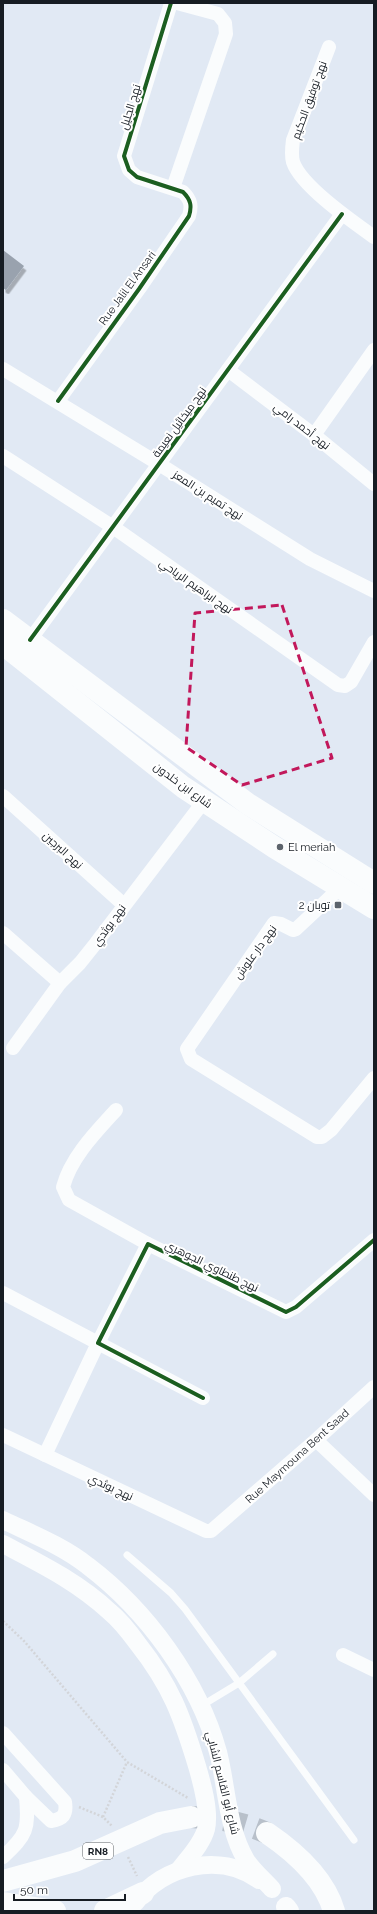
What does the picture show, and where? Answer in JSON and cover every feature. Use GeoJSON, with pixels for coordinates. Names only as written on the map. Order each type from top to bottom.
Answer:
{"type":"FeatureCollection","features":[{"type":"Feature","properties":{"kind":"highway","name":"شارع ابن خلدون"},"geometry":{"type":"LineString","coordinates":[[3,620],[237,796],[374,883]]}},
{"type":"Feature","properties":{"kind":"highway","name":"شارع ابن خلدون"},"geometry":{"type":"LineString","coordinates":[[3,644],[155,766],[204,801],[274,847],[374,908]]}},
{"type":"Feature","properties":{"kind":"highway","name":"RN8"},"geometry":{"type":"LineString","coordinates":[[3,1881],[75,1861],[160,1823],[191,1817]]}},
{"type":"Feature","properties":{"kind":"highway"},"geometry":{"type":"LineString","coordinates":[[267,1833],[291,1849],[316,1876],[334,1911]]}},
{"type":"Feature","properties":{"kind":"highway"},"geometry":{"type":"LineString","coordinates":[[105,1911],[144,1891]]}},
{"type":"Feature","properties":{"kind":"highway"},"geometry":{"type":"LineString","coordinates":[[3,1903],[55,1911]]}},
{"type":"Feature","properties":{"kind":"street","name":"نهج الجليل"},"geometry":{"type":"LineString","coordinates":[[171,3],[124,156],[126,163],[133,174],[174,188]]}},
{"type":"Feature","properties":{"kind":"street"},"geometry":{"type":"LineString","coordinates":[[174,188],[226,34],[225,22],[218,14],[177,3]]}},
{"type":"Feature","properties":{"kind":"street","name":"نهج توفيق الحكيم"},"geometry":{"type":"LineString","coordinates":[[329,47],[293,140],[291,153],[293,162],[304,179],[342,214],[374,237]]}},
{"type":"Feature","properties":{"kind":"street","name":"Rue Jalil El Ansari"},"geometry":{"type":"LineString","coordinates":[[58,400],[139,289],[189,216],[191,203],[188,197],[183,192],[174,188]]}},
{"type":"Feature","properties":{"kind":"street","name":"نهج ميخائيل نعيمة"},"geometry":{"type":"LineString","coordinates":[[30,640],[342,214]]}},
{"type":"Feature","properties":{"kind":"street"},"geometry":{"type":"LineString","coordinates":[[314,435],[374,350]]}},
{"type":"Feature","properties":{"kind":"street","name":"نهج تميم بن المعز"},"geometry":{"type":"LineString","coordinates":[[3,369],[58,400],[310,559],[374,591]]}},
{"type":"Feature","properties":{"kind":"street","name":"نهج أحمد رامي"},"geometry":{"type":"LineString","coordinates":[[228,370],[314,435],[374,484]]}},
{"type":"Feature","properties":{"kind":"street","name":"نهج ابراهيم الرياحي"},"geometry":{"type":"LineString","coordinates":[[3,456],[113,527],[338,685],[345,686],[351,682],[374,642]]}},
{"type":"Feature","properties":{"kind":"street","name":"نهج البرجين"},"geometry":{"type":"LineString","coordinates":[[3,796],[124,905]]}},
{"type":"Feature","properties":{"kind":"street","name":"نهج بوثدي"},"geometry":{"type":"LineString","coordinates":[[13,1048],[60,983],[84,958],[204,801]]}},
{"type":"Feature","properties":{"kind":"street","name":"نهج دار علوش"},"geometry":{"type":"LineString","coordinates":[[341,887],[293,930],[281,924],[274,923],[187,1049],[191,1059],[317,1137],[322,1137],[331,1130],[374,1078]]}},
{"type":"Feature","properties":{"kind":"street"},"geometry":{"type":"LineString","coordinates":[[3,933],[60,983]]}},
{"type":"Feature","properties":{"kind":"street"},"geometry":{"type":"LineString","coordinates":[[116,1110],[81,1151],[65,1180],[63,1187],[69,1200],[148,1244]]}},
{"type":"Feature","properties":{"kind":"street","name":"نهج طنطاوي الجوهري"},"geometry":{"type":"LineString","coordinates":[[45,1455],[98,1343],[148,1244],[286,1312],[296,1307],[374,1240]]}},
{"type":"Feature","properties":{"kind":"street"},"geometry":{"type":"LineString","coordinates":[[3,1293],[203,1398]]}},
{"type":"Feature","properties":{"kind":"street","name":"Rue Maymouna Bent Saad"},"geometry":{"type":"LineString","coordinates":[[219,1525],[374,1387]]}},
{"type":"Feature","properties":{"kind":"street","name":"نهج بوثدي"},"geometry":{"type":"LineString","coordinates":[[3,1435],[206,1531],[210,1531],[219,1525]]}},
{"type":"Feature","properties":{"kind":"street"},"geometry":{"type":"LineString","coordinates":[[316,1440],[374,1495]]}},
{"type":"Feature","properties":{"kind":"street","name":"شارع أبو القاسم الشابي"},"geometry":{"type":"LineString","coordinates":[[3,1520],[66,1551],[88,1566],[116,1590],[158,1635],[176,1662],[200,1706],[218,1752],[236,1838],[246,1860],[272,1889]]}},
{"type":"Feature","properties":{"kind":"street","name":"شارع أبو القاسم الشابي"},"geometry":{"type":"LineString","coordinates":[[3,1544],[58,1572],[78,1585],[112,1613],[156,1667],[172,1694],[184,1723],[200,1778],[204,1800],[206,1827],[203,1837],[180,1869]]}},
{"type":"Feature","properties":{"kind":"street"},"geometry":{"type":"LineString","coordinates":[[343,1656],[374,1670]]}},
{"type":"Feature","properties":{"kind":"street"},"geometry":{"type":"LineString","coordinates":[[3,1733],[65,1802],[66,1811],[64,1816],[59,1820],[51,1820],[26,1797],[3,1770]]}},
{"type":"Feature","properties":{"kind":"street"},"geometry":{"type":"LineString","coordinates":[[3,1857],[16,1846],[24,1833],[28,1820],[26,1797]]}},
{"type":"Feature","properties":{"kind":"street"},"geometry":{"type":"LineString","coordinates":[[130,1911],[144,1891],[163,1877],[180,1869],[204,1865],[229,1867],[252,1875],[272,1889],[288,1910]]}},
{"type":"Feature","properties":{"kind":"lane"},"geometry":{"type":"LineString","coordinates":[[128,1555],[171,1593],[354,1840]]}},
{"type":"Feature","properties":{"kind":"lane"},"geometry":{"type":"LineString","coordinates":[[200,1706],[239,1683],[273,1654]]}},
{"type":"Feature","properties":{"kind":"path"},"geometry":{"type":"LineString","coordinates":[[3,1621],[24,1641],[127,1762],[192,1800],[204,1800]]}},
{"type":"Feature","properties":{"kind":"path"},"geometry":{"type":"LineString","coordinates":[[103,1817],[127,1762]]}},
{"type":"Feature","properties":{"kind":"path"},"geometry":{"type":"LineString","coordinates":[[65,1802],[103,1817],[113,1827]]}},
{"type":"Feature","properties":{"kind":"path"},"geometry":{"type":"LineString","coordinates":[[126,1853],[144,1891]]}},
{"type":"Feature","properties":{"kind":"highlighted area"},"geometry":{"type":"Polygon","coordinates":[[[282,605],[332,758],[242,785],[186,747],[195,613],[282,605]]]}},
{"type":"Feature","properties":{"kind":"building"},"geometry":{"type":"Polygon","coordinates":[[[3,250],[24,266],[6,290],[3,288],[3,250]]]}},
{"type":"Feature","properties":{"kind":"tunnel"},"geometry":{"type":"LineString","coordinates":[[191,1817],[230,1821],[267,1833]]}},
{"type":"Feature","properties":{"kind":"cycle path"},"geometry":{"type":"LineString","coordinates":[[58,401],[139,289],[189,216],[190,203],[183,192],[137,177],[129,170],[124,156],[171,3]]}},
{"type":"Feature","properties":{"kind":"cycle path"},"geometry":{"type":"LineString","coordinates":[[30,640],[342,214]]}},
{"type":"Feature","properties":{"kind":"cycle path"},"geometry":{"type":"LineString","coordinates":[[203,1398],[98,1343],[148,1244],[286,1312],[296,1307],[374,1240]]}},
{"type":"Feature","properties":{"kind":"place","name":"El meriah"},"geometry":{"type":"Point","coordinates":[280,847]}},
{"type":"Feature","properties":{"kind":"place","name":"توبان 2"},"geometry":{"type":"Point","coordinates":[338,905]}}]}
